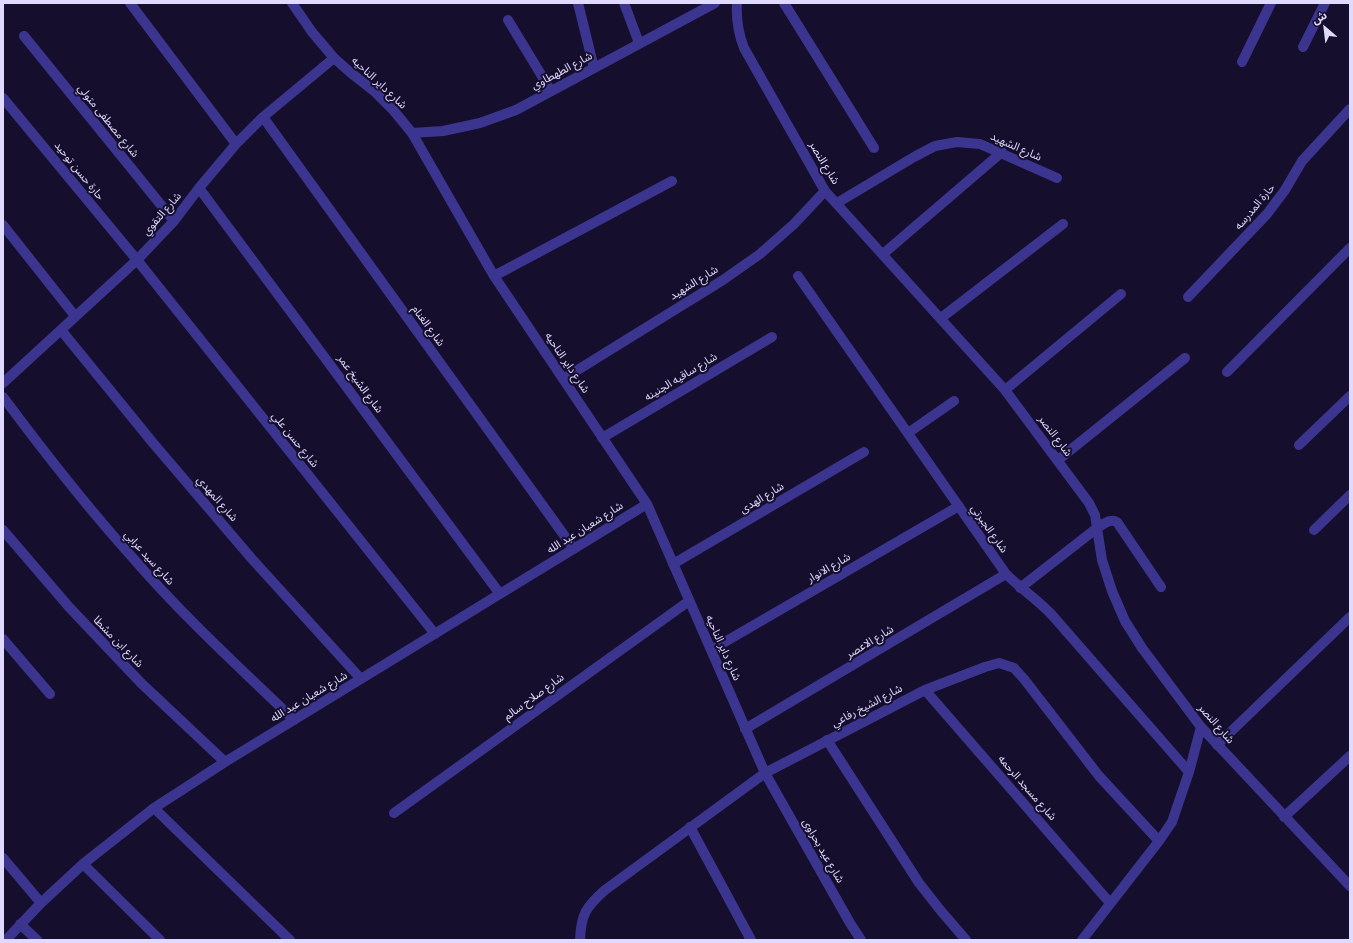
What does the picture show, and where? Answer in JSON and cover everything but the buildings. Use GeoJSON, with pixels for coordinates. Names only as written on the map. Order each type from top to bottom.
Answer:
{"type":"FeatureCollection","features":[{"type":"Feature","properties":{"kind":"street"},"geometry":{"type":"LineString","coordinates":[[130,3],[236,144]]}},
{"type":"Feature","properties":{"kind":"street","name":"شارع داير الناحيه"},"geometry":{"type":"LineString","coordinates":[[292,3],[312,32],[334,58],[374,91],[394,111],[412,133],[494,276],[647,504],[765,773]]}},
{"type":"Feature","properties":{"kind":"street"},"geometry":{"type":"LineString","coordinates":[[578,3],[594,68]]}},
{"type":"Feature","properties":{"kind":"street"},"geometry":{"type":"LineString","coordinates":[[624,3],[640,44]]}},
{"type":"Feature","properties":{"kind":"street","name":"شارع الطهطاوي"},"geometry":{"type":"LineString","coordinates":[[412,133],[443,131],[480,124],[516,110],[715,3]]}},
{"type":"Feature","properties":{"kind":"street","name":"شارع النصر"},"geometry":{"type":"LineString","coordinates":[[737,3],[736,24],[744,48],[825,190],[1005,390],[1089,503],[1095,515],[1104,566],[1112,591],[1125,620],[1142,648],[1201,727],[1350,886]]}},
{"type":"Feature","properties":{"kind":"street"},"geometry":{"type":"LineString","coordinates":[[784,3],[874,148]]}},
{"type":"Feature","properties":{"kind":"street"},"geometry":{"type":"LineString","coordinates":[[1242,62],[1271,3]]}},
{"type":"Feature","properties":{"kind":"street"},"geometry":{"type":"LineString","coordinates":[[1303,48],[1325,3]]}},
{"type":"Feature","properties":{"kind":"street"},"geometry":{"type":"LineString","coordinates":[[508,20],[552,91]]}},
{"type":"Feature","properties":{"kind":"street","name":"شارع مصطفى متولي"},"geometry":{"type":"LineString","coordinates":[[24,36],[174,221]]}},
{"type":"Feature","properties":{"kind":"street","name":"شارع التقوي"},"geometry":{"type":"LineString","coordinates":[[3,383],[137,260],[174,221],[236,144],[263,117],[334,58]]}},
{"type":"Feature","properties":{"kind":"street","name":"حارة حسن توحيد"},"geometry":{"type":"LineString","coordinates":[[3,98],[137,260]]}},
{"type":"Feature","properties":{"kind":"street","name":"حارة المدرسه"},"geometry":{"type":"LineString","coordinates":[[1188,297],[1268,214],[1285,190],[1302,161],[1350,109]]}},
{"type":"Feature","properties":{"kind":"street","name":"شارع الغنام"},"geometry":{"type":"LineString","coordinates":[[263,117],[574,550]]}},
{"type":"Feature","properties":{"kind":"street","name":"شارع الشهيد"},"geometry":{"type":"LineString","coordinates":[[837,203],[935,146],[957,142],[980,144],[1002,152],[1057,178]]}},
{"type":"Feature","properties":{"kind":"street"},"geometry":{"type":"LineString","coordinates":[[883,254],[1002,152]]}},
{"type":"Feature","properties":{"kind":"street"},"geometry":{"type":"LineString","coordinates":[[494,276],[672,181]]}},
{"type":"Feature","properties":{"kind":"street","name":"شارع الشيخ عمر"},"geometry":{"type":"LineString","coordinates":[[200,188],[500,594]]}},
{"type":"Feature","properties":{"kind":"street","name":"شارع الشهيد"},"geometry":{"type":"LineString","coordinates":[[563,378],[735,272],[760,254],[794,224],[825,190]]}},
{"type":"Feature","properties":{"kind":"street"},"geometry":{"type":"LineString","coordinates":[[941,318],[1063,224]]}},
{"type":"Feature","properties":{"kind":"street"},"geometry":{"type":"LineString","coordinates":[[3,225],[75,316]]}},
{"type":"Feature","properties":{"kind":"street"},"geometry":{"type":"LineString","coordinates":[[1227,372],[1350,248]]}},
{"type":"Feature","properties":{"kind":"street","name":"شارع حسن علي"},"geometry":{"type":"LineString","coordinates":[[137,260],[435,634]]}},
{"type":"Feature","properties":{"kind":"street","name":"شارع الجبرتي"},"geometry":{"type":"LineString","coordinates":[[798,276],[1006,574],[1020,588],[1038,601],[1052,614],[1189,772]]}},
{"type":"Feature","properties":{"kind":"street"},"geometry":{"type":"LineString","coordinates":[[1005,390],[1121,294]]}},
{"type":"Feature","properties":{"kind":"street","name":"شارع المهدي"},"geometry":{"type":"LineString","coordinates":[[61,330],[153,443],[247,553],[361,679]]}},
{"type":"Feature","properties":{"kind":"street","name":"شارع ساقيه الجنينه"},"geometry":{"type":"LineString","coordinates":[[602,438],[772,337]]}},
{"type":"Feature","properties":{"kind":"street"},"geometry":{"type":"LineString","coordinates":[[1058,460],[1185,358]]}},
{"type":"Feature","properties":{"kind":"street"},"geometry":{"type":"LineString","coordinates":[[1299,445],[1350,396]]}},
{"type":"Feature","properties":{"kind":"street","name":"شارع سيد عرابي"},"geometry":{"type":"LineString","coordinates":[[3,397],[61,474],[132,558],[207,638],[294,720]]}},
{"type":"Feature","properties":{"kind":"street"},"geometry":{"type":"LineString","coordinates":[[908,433],[954,401]]}},
{"type":"Feature","properties":{"kind":"street","name":"شارع الهدى"},"geometry":{"type":"LineString","coordinates":[[673,564],[864,452]]}},
{"type":"Feature","properties":{"kind":"street"},"geometry":{"type":"LineString","coordinates":[[1314,530],[1350,495]]}},
{"type":"Feature","properties":{"kind":"street","name":"شارع شعبان عبد الله"},"geometry":{"type":"LineString","coordinates":[[6,940],[41,903],[83,864],[154,808],[225,762],[647,504]]}},
{"type":"Feature","properties":{"kind":"street","name":"شارع الانوار"},"geometry":{"type":"LineString","coordinates":[[711,650],[959,506]]}},
{"type":"Feature","properties":{"kind":"street"},"geometry":{"type":"LineString","coordinates":[[1020,588],[1097,528],[1110,520],[1117,522],[1161,587]]}},
{"type":"Feature","properties":{"kind":"street","name":"شارع ابن مشطا"},"geometry":{"type":"LineString","coordinates":[[3,530],[69,607],[136,678],[225,762]]}},
{"type":"Feature","properties":{"kind":"street","name":"شارع الاعصر"},"geometry":{"type":"LineString","coordinates":[[745,730],[1006,574]]}},
{"type":"Feature","properties":{"kind":"street","name":"شارع صلاح سالم"},"geometry":{"type":"LineString","coordinates":[[394,813],[689,601]]}},
{"type":"Feature","properties":{"kind":"street"},"geometry":{"type":"LineString","coordinates":[[1217,745],[1350,617]]}},
{"type":"Feature","properties":{"kind":"street"},"geometry":{"type":"LineString","coordinates":[[3,639],[50,694]]}},
{"type":"Feature","properties":{"kind":"street","name":"شارع الشيخ رفاعي"},"geometry":{"type":"LineString","coordinates":[[580,940],[581,923],[589,904],[605,890],[765,773],[924,690],[999,663],[1014,668],[1024,679],[1099,776],[1159,841]]}},
{"type":"Feature","properties":{"kind":"street","name":"شارع مسجد الرحمه"},"geometry":{"type":"LineString","coordinates":[[924,690],[1110,903]]}},
{"type":"Feature","properties":{"kind":"street"},"geometry":{"type":"LineString","coordinates":[[1082,940],[1172,822],[1189,772],[1201,727]]}},
{"type":"Feature","properties":{"kind":"street"},"geometry":{"type":"LineString","coordinates":[[827,740],[919,883],[966,940]]}},
{"type":"Feature","properties":{"kind":"street"},"geometry":{"type":"LineString","coordinates":[[1284,817],[1350,756]]}},
{"type":"Feature","properties":{"kind":"street","name":"شارع عيد بحراوى"},"geometry":{"type":"LineString","coordinates":[[765,773],[861,940]]}},
{"type":"Feature","properties":{"kind":"street"},"geometry":{"type":"LineString","coordinates":[[154,808],[290,940]]}},
{"type":"Feature","properties":{"kind":"street"},"geometry":{"type":"LineString","coordinates":[[690,827],[751,940]]}},
{"type":"Feature","properties":{"kind":"street"},"geometry":{"type":"LineString","coordinates":[[3,858],[41,903]]}},
{"type":"Feature","properties":{"kind":"street"},"geometry":{"type":"LineString","coordinates":[[83,864],[160,940]]}},
{"type":"Feature","properties":{"kind":"street"},"geometry":{"type":"LineString","coordinates":[[1342,877],[1350,870]]}},
{"type":"Feature","properties":{"kind":"street"},"geometry":{"type":"LineString","coordinates":[[20,924],[37,940]]}}]}
